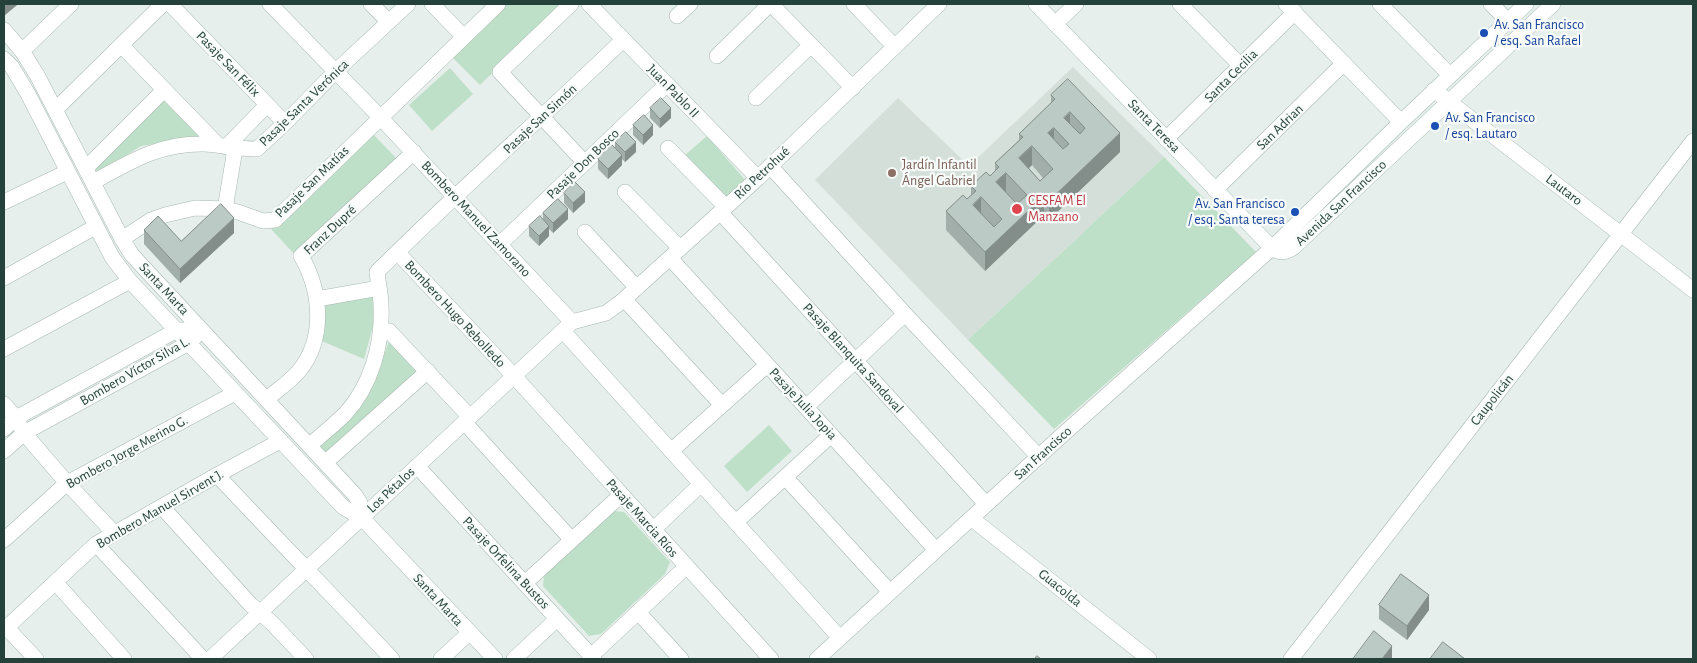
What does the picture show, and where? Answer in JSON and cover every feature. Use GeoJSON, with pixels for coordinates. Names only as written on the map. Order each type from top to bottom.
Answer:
{"type":"FeatureCollection","features":[{"type":"Feature","properties":{"kind":"street"},"geometry":{"type":"LineString","coordinates":[[22,51],[71,4]]}},
{"type":"Feature","properties":{"kind":"street"},"geometry":{"type":"LineString","coordinates":[[55,110],[163,4]]}},
{"type":"Feature","properties":{"kind":"street","name":"Pasaje San Félix"},"geometry":{"type":"LineString","coordinates":[[170,4],[285,123]]}},
{"type":"Feature","properties":{"kind":"street","name":"Bombero Manuel Zamorano"},"geometry":{"type":"LineString","coordinates":[[270,4],[380,116],[500,244],[671,451],[840,638]]}},
{"type":"Feature","properties":{"kind":"street"},"geometry":{"type":"LineString","coordinates":[[372,4],[389,22]]}},
{"type":"Feature","properties":{"kind":"street","name":"Pasaje Santa Verónica"},"geometry":{"type":"LineString","coordinates":[[93,182],[141,156],[157,150],[191,144],[257,150],[336,71],[408,4]]}},
{"type":"Feature","properties":{"kind":"street"},"geometry":{"type":"LineString","coordinates":[[432,4],[464,36]]}},
{"type":"Feature","properties":{"kind":"street"},"geometry":{"type":"LineString","coordinates":[[380,116],[498,4]]}},
{"type":"Feature","properties":{"kind":"street"},"geometry":{"type":"LineString","coordinates":[[571,4],[500,72],[585,162]]}},
{"type":"Feature","properties":{"kind":"street","name":"Juan Pablo II"},"geometry":{"type":"LineString","coordinates":[[589,4],[758,178]]}},
{"type":"Feature","properties":{"kind":"street"},"geometry":{"type":"LineString","coordinates":[[677,16],[690,4]]}},
{"type":"Feature","properties":{"kind":"street"},"geometry":{"type":"LineString","coordinates":[[717,56],[770,4],[853,88]]}},
{"type":"Feature","properties":{"kind":"street"},"geometry":{"type":"LineString","coordinates":[[854,4],[895,47]]}},
{"type":"Feature","properties":{"kind":"street","name":"Río Petrohué"},"geometry":{"type":"LineString","coordinates":[[567,326],[606,312],[637,288],[758,178],[938,4]]}},
{"type":"Feature","properties":{"kind":"street","name":"Santa Teresa"},"geometry":{"type":"LineString","coordinates":[[1036,4],[1272,248]]}},
{"type":"Feature","properties":{"kind":"street"},"geometry":{"type":"LineString","coordinates":[[1055,24],[1076,4]]}},
{"type":"Feature","properties":{"kind":"street"},"geometry":{"type":"LineString","coordinates":[[1180,4],[1241,66]]}},
{"type":"Feature","properties":{"kind":"street"},"geometry":{"type":"LineString","coordinates":[[1380,4],[1450,75]]}},
{"type":"Feature","properties":{"kind":"street"},"geometry":{"type":"LineString","coordinates":[[1491,4],[1508,21]]}},
{"type":"Feature","properties":{"kind":"street","name":"Avenida San Francisco"},"geometry":{"type":"LineString","coordinates":[[1526,4],[1434,90],[1272,248],[1280,253],[1294,247],[1553,4]]}},
{"type":"Feature","properties":{"kind":"street"},"geometry":{"type":"LineString","coordinates":[[1290,8],[1401,122]]}},
{"type":"Feature","properties":{"kind":"street","name":"Santa Cecilia"},"geometry":{"type":"LineString","coordinates":[[1166,139],[1241,66],[1290,8]]}},
{"type":"Feature","properties":{"kind":"street","name":"Santa Marta"},"geometry":{"type":"LineString","coordinates":[[4,30],[22,51],[37,75],[132,255],[326,462],[360,502],[362,518]]}},
{"type":"Feature","properties":{"kind":"street","name":"Pasaje San Simón"},"geometry":{"type":"LineString","coordinates":[[379,288],[377,272],[455,196],[623,40]]}},
{"type":"Feature","properties":{"kind":"street"},"geometry":{"type":"LineString","coordinates":[[121,45],[164,90],[227,147]]}},
{"type":"Feature","properties":{"kind":"street"},"geometry":{"type":"LineString","coordinates":[[756,98],[811,45]]}},
{"type":"Feature","properties":{"kind":"street","name":"Santa Marta"},"geometry":{"type":"LineString","coordinates":[[4,59],[12,67],[28,94],[112,257],[130,280],[343,507],[362,518],[494,659]]}},
{"type":"Feature","properties":{"kind":"street","name":"San Adrian"},"geometry":{"type":"LineString","coordinates":[[1215,190],[1344,63]]}},
{"type":"Feature","properties":{"kind":"street","name":"Pasaje Don Bosco"},"geometry":{"type":"LineString","coordinates":[[500,244],[667,84]]}},
{"type":"Feature","properties":{"kind":"street"},"geometry":{"type":"LineString","coordinates":[[86,168],[164,90]]}},
{"type":"Feature","properties":{"kind":"street","name":"Lautaro"},"geometry":{"type":"LineString","coordinates":[[1434,90],[1693,290]]}},
{"type":"Feature","properties":{"kind":"street"},"geometry":{"type":"LineString","coordinates":[[225,209],[227,147],[267,105]]}},
{"type":"Feature","properties":{"kind":"street","name":"Pasaje San Matías"},"geometry":{"type":"LineString","coordinates":[[122,239],[151,220],[165,214],[194,208],[225,209],[263,221],[275,220],[380,116]]}},
{"type":"Feature","properties":{"kind":"street","name":"Caupolicán"},"geometry":{"type":"LineString","coordinates":[[1291,659],[1693,141]]}},
{"type":"Feature","properties":{"kind":"street","name":"Pasaje Blanquita Sandoval"},"geometry":{"type":"LineString","coordinates":[[668,148],[855,361],[986,504]]}},
{"type":"Feature","properties":{"kind":"street","name":"Franz Dupré"},"geometry":{"type":"LineString","coordinates":[[267,399],[298,372],[309,354],[317,327],[317,299],[312,277],[300,256],[414,152]]}},
{"type":"Feature","properties":{"kind":"street"},"geometry":{"type":"LineString","coordinates":[[770,166],[1039,457]]}},
{"type":"Feature","properties":{"kind":"street"},"geometry":{"type":"LineString","coordinates":[[5,199],[67,172]]}},
{"type":"Feature","properties":{"kind":"street","name":"Pasaje Julia Jopia"},"geometry":{"type":"LineString","coordinates":[[625,192],[767,365],[936,550]]}},
{"type":"Feature","properties":{"kind":"street"},"geometry":{"type":"LineString","coordinates":[[4,278],[95,227]]}},
{"type":"Feature","properties":{"kind":"street"},"geometry":{"type":"LineString","coordinates":[[585,232],[637,288]]}},
{"type":"Feature","properties":{"kind":"street","name":"San Francisco"},"geometry":{"type":"LineString","coordinates":[[816,659],[1272,248]]}},
{"type":"Feature","properties":{"kind":"street","name":"Bombero Hugo Rebolledo"},"geometry":{"type":"LineString","coordinates":[[397,252],[514,376]]}},
{"type":"Feature","properties":{"kind":"street"},"geometry":{"type":"LineString","coordinates":[[4,349],[130,280]]}},
{"type":"Feature","properties":{"kind":"street"},"geometry":{"type":"LineString","coordinates":[[310,445],[345,414],[358,396],[369,376],[381,330],[379,288],[317,299]]}},
{"type":"Feature","properties":{"kind":"street"},"geometry":{"type":"LineString","coordinates":[[624,299],[722,405]]}},
{"type":"Feature","properties":{"kind":"street"},"geometry":{"type":"LineString","coordinates":[[806,407],[905,314]]}},
{"type":"Feature","properties":{"kind":"street","name":"Los Pétalos"},"geometry":{"type":"LineString","coordinates":[[211,659],[567,326]]}},
{"type":"Feature","properties":{"kind":"street","name":"Bombero Víctor Silva L."},"geometry":{"type":"LineString","coordinates":[[4,429],[16,418],[177,330],[202,330]]}},
{"type":"Feature","properties":{"kind":"street","name":"Bombero Víctor Silva L."},"geometry":{"type":"LineString","coordinates":[[4,450],[24,433],[189,343],[202,330]]}},
{"type":"Feature","properties":{"kind":"street"},"geometry":{"type":"LineString","coordinates":[[381,330],[389,331],[428,371],[572,540]]}},
{"type":"Feature","properties":{"kind":"street"},"geometry":{"type":"LineString","coordinates":[[671,451],[767,365]]}},
{"type":"Feature","properties":{"kind":"street"},"geometry":{"type":"LineString","coordinates":[[326,462],[428,371]]}},
{"type":"Feature","properties":{"kind":"street","name":"Pasaje Marcia Ríos"},"geometry":{"type":"LineString","coordinates":[[514,376],[770,659]]}},
{"type":"Feature","properties":{"kind":"street","name":"Bombero Jorge Merino G."},"geometry":{"type":"LineString","coordinates":[[4,540],[67,483],[235,393]]}},
{"type":"Feature","properties":{"kind":"street"},"geometry":{"type":"LineString","coordinates":[[4,404],[16,418],[24,433],[114,533]]}},
{"type":"Feature","properties":{"kind":"street"},"geometry":{"type":"LineString","coordinates":[[736,522],[831,434]]}},
{"type":"Feature","properties":{"kind":"street","name":"Bombero Manuel Sirvent J."},"geometry":{"type":"LineString","coordinates":[[5,628],[56,583],[96,544],[280,441]]}},
{"type":"Feature","properties":{"kind":"street","name":"Pasaje Orfelina Bustos"},"geometry":{"type":"LineString","coordinates":[[417,466],[593,657]]}},
{"type":"Feature","properties":{"kind":"street"},"geometry":{"type":"LineString","coordinates":[[217,475],[392,659]]}},
{"type":"Feature","properties":{"kind":"street"},"geometry":{"type":"LineString","coordinates":[[785,477],[890,592]]}},
{"type":"Feature","properties":{"kind":"street"},"geometry":{"type":"LineString","coordinates":[[653,530],[701,484]]}},
{"type":"Feature","properties":{"kind":"street"},"geometry":{"type":"LineString","coordinates":[[524,583],[621,495]]}},
{"type":"Feature","properties":{"kind":"street"},"geometry":{"type":"LineString","coordinates":[[162,506],[250,604],[272,623],[306,659]]}},
{"type":"Feature","properties":{"kind":"street","name":"Guacolda"},"geometry":{"type":"LineString","coordinates":[[971,518],[1149,659]]}},
{"type":"Feature","properties":{"kind":"street"},"geometry":{"type":"LineString","coordinates":[[96,544],[211,659]]}},
{"type":"Feature","properties":{"kind":"street"},"geometry":{"type":"LineString","coordinates":[[593,657],[686,567]]}},
{"type":"Feature","properties":{"kind":"street"},"geometry":{"type":"LineString","coordinates":[[56,583],[124,659]]}},
{"type":"Feature","properties":{"kind":"street"},"geometry":{"type":"LineString","coordinates":[[638,612],[681,659]]}},
{"type":"Feature","properties":{"kind":"street"},"geometry":{"type":"LineString","coordinates":[[514,659],[557,619]]}},
{"type":"Feature","properties":{"kind":"street"},"geometry":{"type":"LineString","coordinates":[[5,628],[36,659]]}},
{"type":"Feature","properties":{"kind":"street"},"geometry":{"type":"LineString","coordinates":[[441,659],[469,633]]}},
{"type":"Feature","properties":{"kind":"shaded area","name":"CESFAM El Manzano"},"geometry":{"type":"Polygon","coordinates":[[[1073,67],[1164,157],[968,340],[815,180],[898,98],[969,166],[1073,67]]]}},
{"type":"Feature","properties":{"kind":"green space"},"geometry":{"type":"Polygon","coordinates":[[[502,4],[563,4],[480,85],[450,55],[502,4]]]}},
{"type":"Feature","properties":{"kind":"green space"},"geometry":{"type":"Polygon","coordinates":[[[450,68],[473,94],[432,131],[409,105],[450,68]]]}},
{"type":"Feature","properties":{"kind":"green space"},"geometry":{"type":"Polygon","coordinates":[[[164,101],[204,141],[183,139],[141,146],[98,173],[95,168],[164,101]]]}},
{"type":"Feature","properties":{"kind":"green space"},"geometry":{"type":"Polygon","coordinates":[[[372,133],[398,160],[295,255],[271,229],[372,133]]]}},
{"type":"Feature","properties":{"kind":"green space"},"geometry":{"type":"Polygon","coordinates":[[[707,136],[746,181],[724,200],[685,155],[707,136]]]}},
{"type":"Feature","properties":{"kind":"green space"},"geometry":{"type":"Polygon","coordinates":[[[1164,157],[1256,252],[1054,429],[968,340],[1164,157]]]}},
{"type":"Feature","properties":{"kind":"green space"},"geometry":{"type":"Polygon","coordinates":[[[373,295],[373,326],[364,359],[317,339],[323,302],[373,295]]]}},
{"type":"Feature","properties":{"kind":"green space"},"geometry":{"type":"Polygon","coordinates":[[[389,341],[418,372],[328,453],[320,447],[360,406],[380,366],[389,341]]]}},
{"type":"Feature","properties":{"kind":"green space"},"geometry":{"type":"Polygon","coordinates":[[[769,425],[792,451],[747,492],[724,466],[769,425]]]}},
{"type":"Feature","properties":{"kind":"green space"},"geometry":{"type":"Polygon","coordinates":[[[613,511],[624,512],[670,562],[665,574],[601,634],[589,636],[543,586],[544,576],[613,511]]]}},
{"type":"Feature","properties":{"kind":"building"},"geometry":{"type":"Polygon","coordinates":[[[1068,79],[1120,133],[1049,201],[1044,196],[985,252],[946,211],[963,195],[967,199],[976,191],[971,186],[986,172],[990,176],[999,167],[995,163],[1023,137],[1019,134],[1055,99],[1051,95],[1068,79]],[[1070,112],[1064,118],[1080,134],[1085,128],[1070,112]],[[1054,128],[1048,133],[1063,149],[1069,144],[1054,128]],[[1032,146],[1019,158],[1040,181],[1053,169],[1032,146]],[[1006,173],[996,182],[1017,204],[1027,195],[1006,173]],[[981,197],[973,205],[994,227],[1002,219],[981,197]]]}},
{"type":"Feature","properties":{"kind":"building"},"geometry":{"type":"Polygon","coordinates":[[[661,98],[671,108],[660,119],[650,108],[661,98]]]}},
{"type":"Feature","properties":{"kind":"building"},"geometry":{"type":"Polygon","coordinates":[[[644,115],[653,125],[643,135],[633,125],[644,115]]]}},
{"type":"Feature","properties":{"kind":"building"},"geometry":{"type":"Polygon","coordinates":[[[626,132],[636,142],[625,152],[615,142],[626,132]]]}},
{"type":"Feature","properties":{"kind":"building"},"geometry":{"type":"Polygon","coordinates":[[[612,145],[622,155],[608,169],[598,159],[612,145]]]}},
{"type":"Feature","properties":{"kind":"building"},"geometry":{"type":"Polygon","coordinates":[[[575,182],[585,192],[573,203],[564,193],[575,182]]]}},
{"type":"Feature","properties":{"kind":"building"},"geometry":{"type":"Polygon","coordinates":[[[558,199],[568,209],[553,223],[543,213],[558,199]]]}},
{"type":"Feature","properties":{"kind":"building"},"geometry":{"type":"Polygon","coordinates":[[[221,204],[234,218],[180,269],[144,230],[158,216],[181,241],[221,204]]]}},
{"type":"Feature","properties":{"kind":"building"},"geometry":{"type":"Polygon","coordinates":[[[540,216],[549,226],[539,236],[529,226],[540,216]]]}},
{"type":"Feature","properties":{"kind":"building"},"geometry":{"type":"Polygon","coordinates":[[[1401,574],[1429,595],[1407,626],[1379,605],[1401,574]]]}},
{"type":"Feature","properties":{"kind":"building"},"geometry":{"type":"Polygon","coordinates":[[[1374,631],[1392,646],[1382,659],[1353,659],[1374,631]]]}},
{"type":"Feature","properties":{"kind":"building"},"geometry":{"type":"Polygon","coordinates":[[[1443,642],[1465,659],[1430,659],[1443,642]]]}},
{"type":"Feature","properties":{"kind":"place","name":"Av. San Francisco / esq. San Rafael"},"geometry":{"type":"Point","coordinates":[1484,33]}},
{"type":"Feature","properties":{"kind":"place","name":"Av. San Francisco / esq. Lautaro"},"geometry":{"type":"Point","coordinates":[1435,126]}},
{"type":"Feature","properties":{"kind":"place","name":"Jardín Infantil Ángel Gabriel"},"geometry":{"type":"Point","coordinates":[892,173]}},
{"type":"Feature","properties":{"kind":"place","name":"CESFAM El Manzano"},"geometry":{"type":"Point","coordinates":[1017,209]}},
{"type":"Feature","properties":{"kind":"place","name":"Av. San Francisco / esq. Santa teresa"},"geometry":{"type":"Point","coordinates":[1295,212]}}]}
